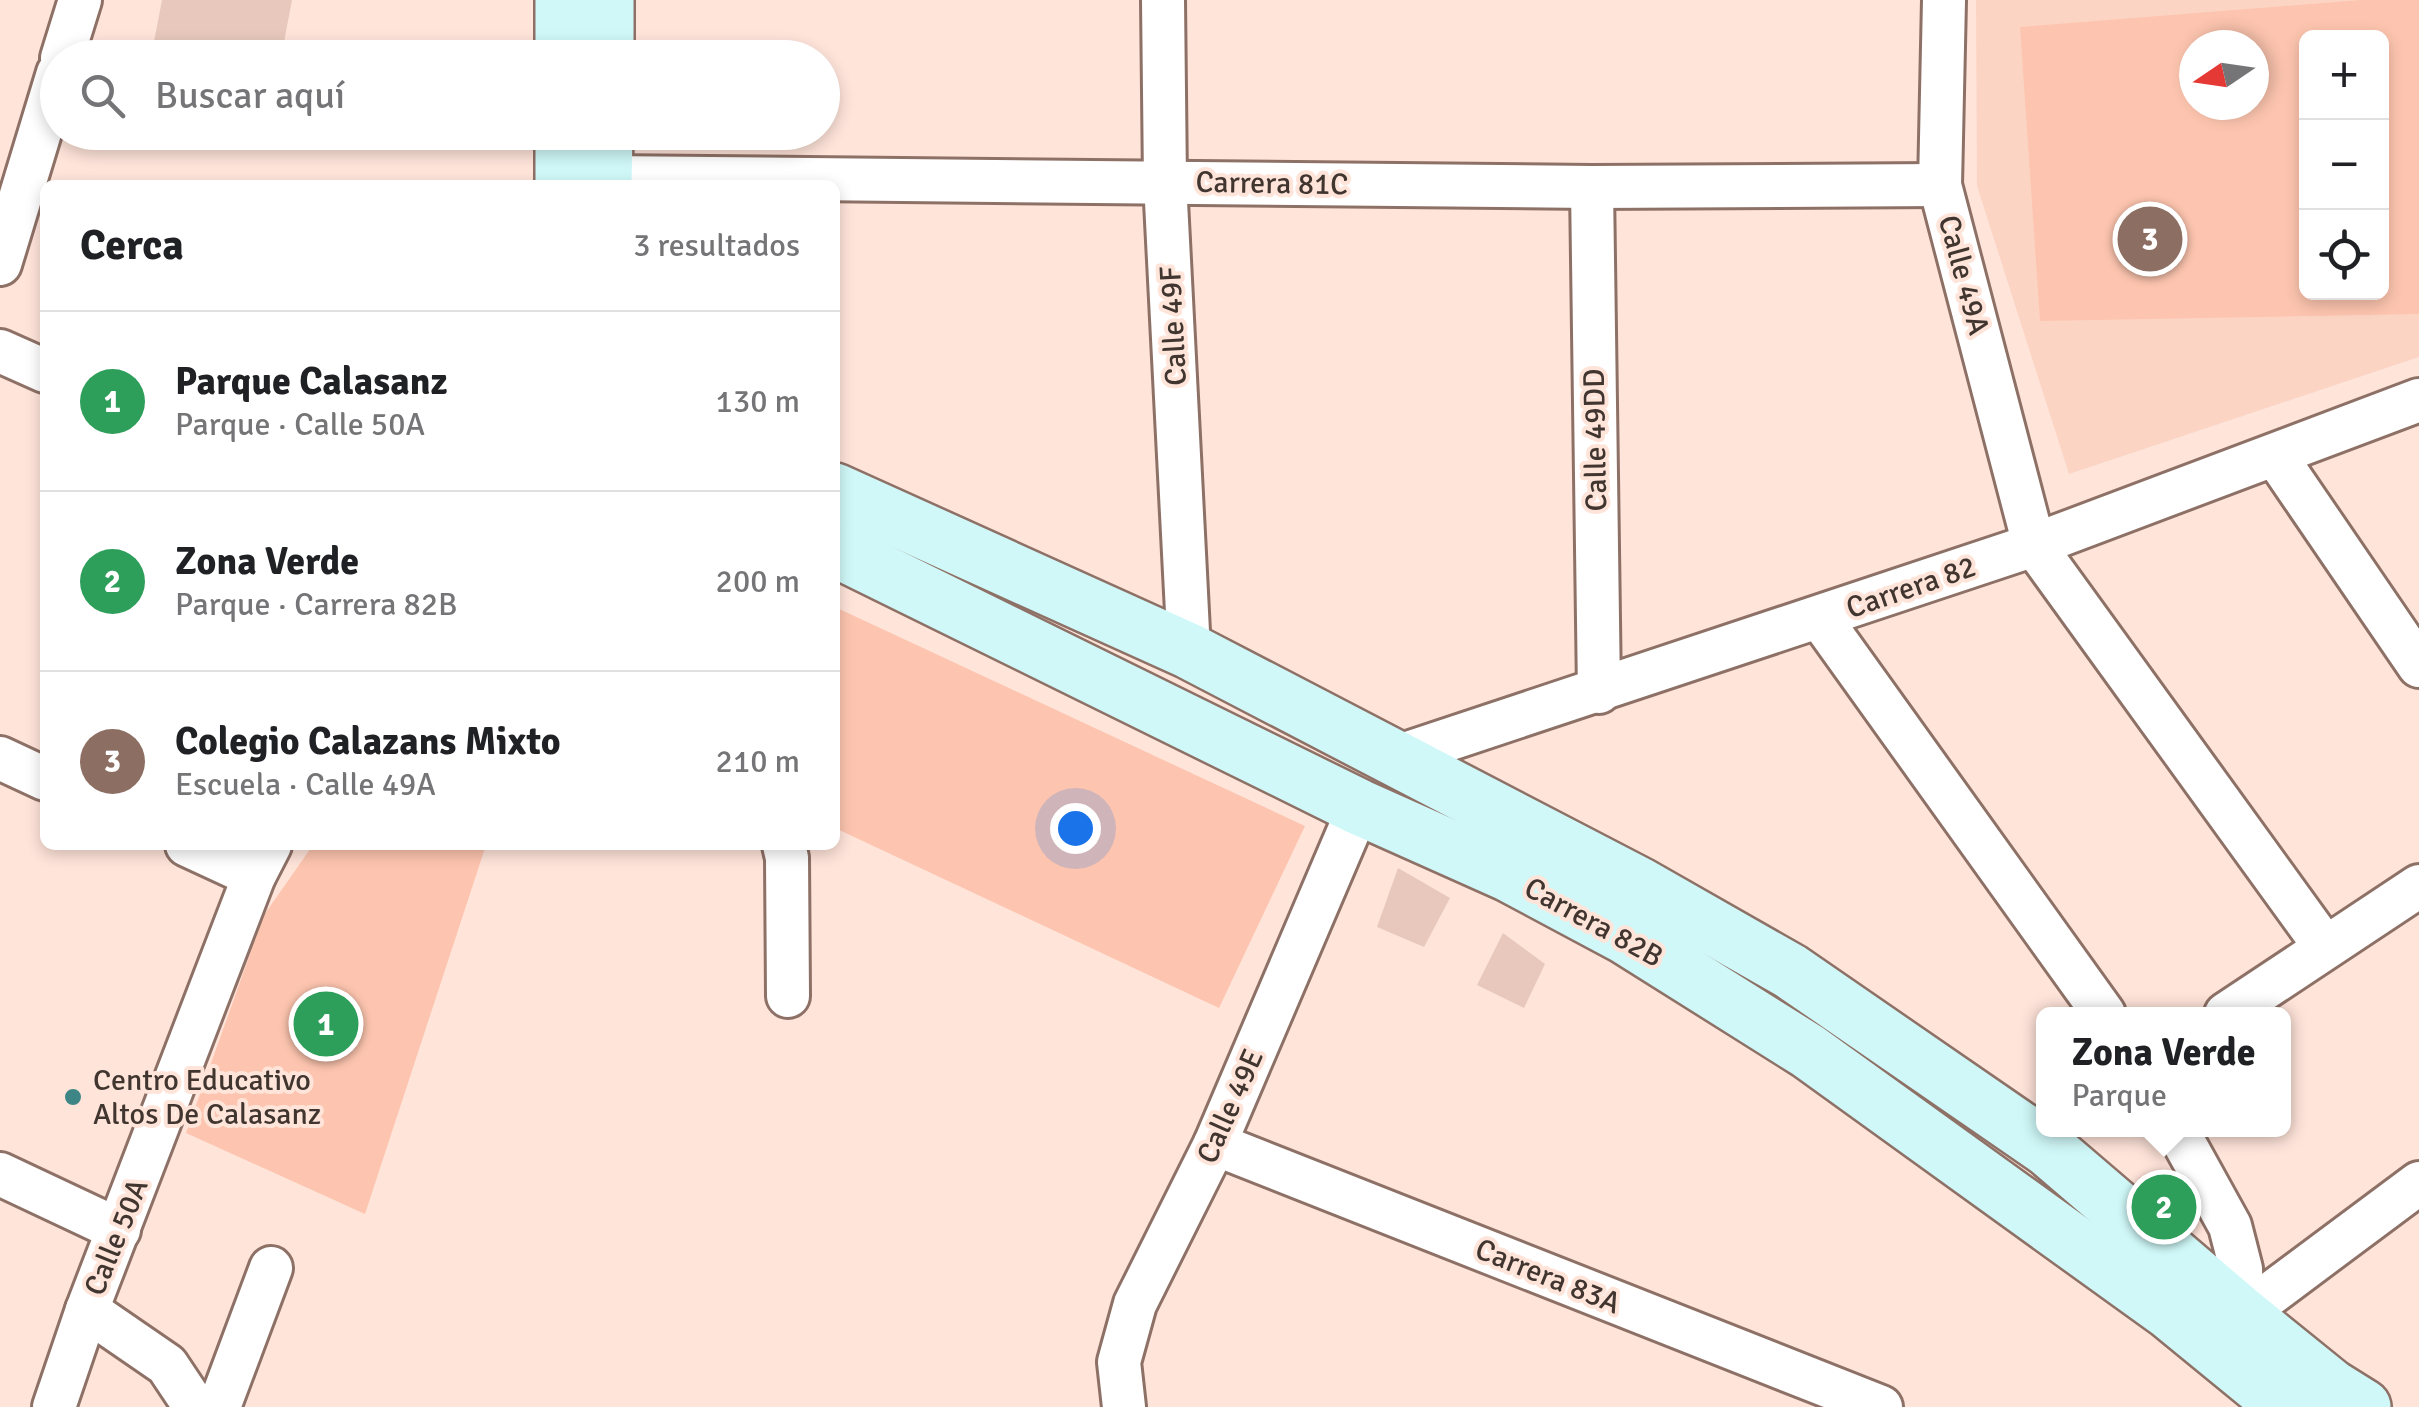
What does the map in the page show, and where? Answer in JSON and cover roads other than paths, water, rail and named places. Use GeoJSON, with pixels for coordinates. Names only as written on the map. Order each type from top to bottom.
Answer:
{"type":"FeatureCollection","features":[{"type":"Feature","properties":{"kind":"street"},"geometry":{"type":"LineString","coordinates":[[68,40],[80,0]]}},
{"type":"Feature","properties":{"kind":"street"},"geometry":{"type":"LineString","coordinates":[[563,0],[563,40]]}},
{"type":"Feature","properties":{"kind":"street"},"geometry":{"type":"LineString","coordinates":[[606,0],[606,40]]}},
{"type":"Feature","properties":{"kind":"street","name":"Calle 49F"},"geometry":{"type":"LineString","coordinates":[[1163,0],[1165,182],[1188,651]]}},
{"type":"Feature","properties":{"kind":"street","name":"Calle 49A"},"geometry":{"type":"LineString","coordinates":[[1944,0],[1940,185],[2034,545]]}},
{"type":"Feature","properties":{"kind":"street"},"geometry":{"type":"LineString","coordinates":[[0,264],[40,132]]}},
{"type":"Feature","properties":{"kind":"street"},"geometry":{"type":"LineString","coordinates":[[578,150],[594,170]]}},
{"type":"Feature","properties":{"kind":"street","name":"Carrera 81C"},"geometry":{"type":"LineString","coordinates":[[594,170],[1592,187],[1940,185]]}},
{"type":"Feature","properties":{"kind":"street","name":"Calle 49DD"},"geometry":{"type":"LineString","coordinates":[[1592,187],[1599,692]]}},
{"type":"Feature","properties":{"kind":"street"},"geometry":{"type":"LineString","coordinates":[[0,351],[40,369]]}},
{"type":"Feature","properties":{"kind":"street","name":"Carrera 82"},"geometry":{"type":"LineString","coordinates":[[1396,758],[2034,545],[2419,400]]}},
{"type":"Feature","properties":{"kind":"street"},"geometry":{"type":"LineString","coordinates":[[2275,455],[2419,666]]}},
{"type":"Feature","properties":{"kind":"street","name":"Carrera 82B"},"geometry":{"type":"LineString","coordinates":[[840,493],[1188,651],[1639,885],[1835,1000],[2047,1148],[2242,1315]]}},
{"type":"Feature","properties":{"kind":"street"},"geometry":{"type":"LineString","coordinates":[[2034,545],[2325,947]]}},
{"type":"Feature","properties":{"kind":"street","name":"Carrera 82B"},"geometry":{"type":"LineString","coordinates":[[840,550],[1359,807],[1508,874],[1625,936],[1808,1051],[2170,1312],[2286,1407]]}},
{"type":"Feature","properties":{"kind":"street"},"geometry":{"type":"LineString","coordinates":[[1820,618],[2099,1007]]}},
{"type":"Feature","properties":{"kind":"street"},"geometry":{"type":"LineString","coordinates":[[0,758],[40,777]]}},
{"type":"Feature","properties":{"kind":"street","name":"Calle 49E"},"geometry":{"type":"LineString","coordinates":[[1124,1407],[1119,1362],[1135,1304],[1214,1144],[1359,807]]}},
{"type":"Feature","properties":{"kind":"street"},"geometry":{"type":"LineString","coordinates":[[210,850],[262,861]]}},
{"type":"Feature","properties":{"kind":"street"},"geometry":{"type":"LineString","coordinates":[[786,850],[788,996]]}},
{"type":"Feature","properties":{"kind":"street","name":"Calle 50A"},"geometry":{"type":"LineString","coordinates":[[54,1407],[87,1310],[262,861]]}},
{"type":"Feature","properties":{"kind":"street"},"geometry":{"type":"LineString","coordinates":[[2236,1007],[2419,886]]}},
{"type":"Feature","properties":{"kind":"street"},"geometry":{"type":"LineString","coordinates":[[2181,1137],[2230,1226],[2241,1269],[2242,1315]]}},
{"type":"Feature","properties":{"kind":"street","name":"Carrera 83A"},"geometry":{"type":"LineString","coordinates":[[1214,1144],[1881,1407]]}},
{"type":"Feature","properties":{"kind":"street"},"geometry":{"type":"LineString","coordinates":[[0,1174],[120,1230]]}},
{"type":"Feature","properties":{"kind":"street"},"geometry":{"type":"LineString","coordinates":[[2242,1315],[2419,1183]]}},
{"type":"Feature","properties":{"kind":"street"},"geometry":{"type":"LineString","coordinates":[[219,1407],[271,1268]]}},
{"type":"Feature","properties":{"kind":"street"},"geometry":{"type":"LineString","coordinates":[[87,1310],[167,1366],[195,1407]]}},
{"type":"Feature","properties":{"kind":"street"},"geometry":{"type":"LineString","coordinates":[[2242,1315],[2363,1407]]}},
{"type":"Feature","properties":{"kind":"place","name":"Colegio Calazans Mixto"},"geometry":{"type":"Point","coordinates":[2150,239]}},
{"type":"Feature","properties":{"kind":"place","name":"Parque Calasanz"},"geometry":{"type":"Point","coordinates":[326,1024]}},
{"type":"Feature","properties":{"kind":"place","name":"Centro Educativo Altos De Calasanz"},"geometry":{"type":"Point","coordinates":[73,1097]}},
{"type":"Feature","properties":{"kind":"place","name":"Zona Verde"},"geometry":{"type":"Point","coordinates":[2164,1207]}}]}
